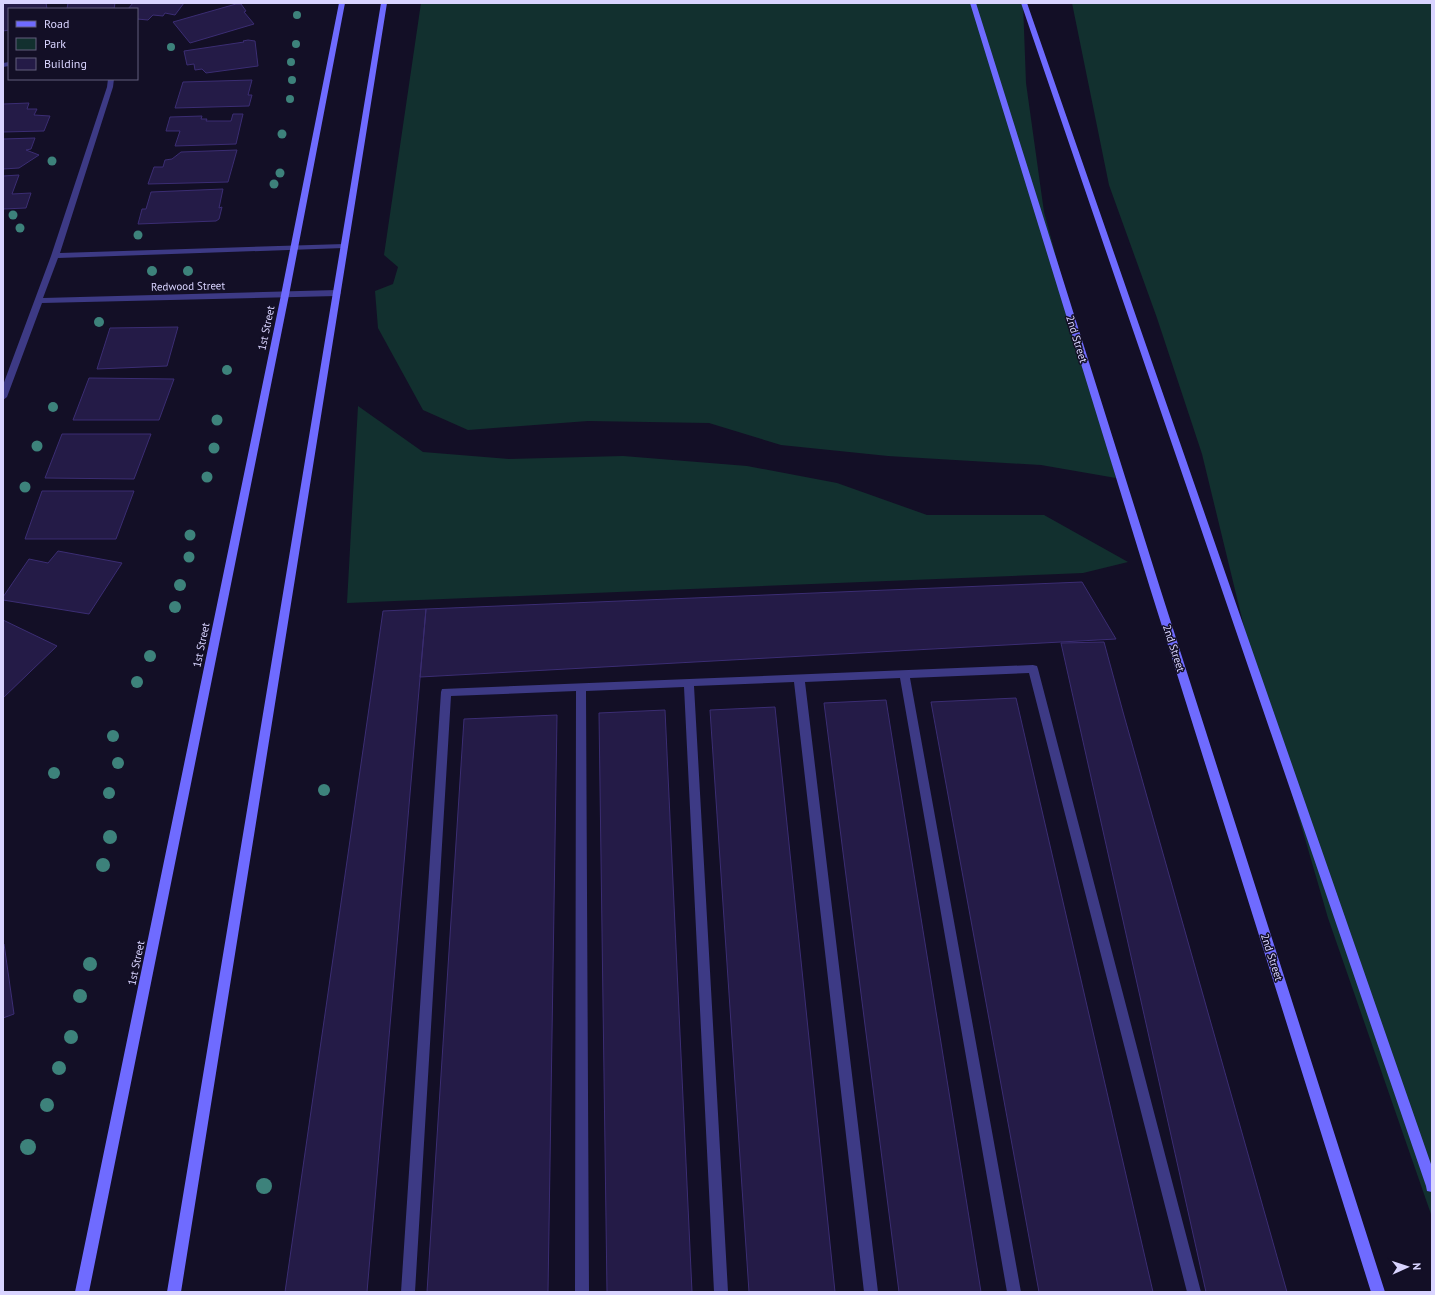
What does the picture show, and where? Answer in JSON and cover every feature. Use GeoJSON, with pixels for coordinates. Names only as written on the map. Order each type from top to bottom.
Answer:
{"type":"FeatureCollection","features":[{"type":"Feature","properties":{"kind":"street","name":"1st Street"},"geometry":{"type":"LineString","coordinates":[[82,1292],[285,295],[342,3]]}},
{"type":"Feature","properties":{"kind":"street"},"geometry":{"type":"LineString","coordinates":[[174,1292],[384,3]]}},
{"type":"Feature","properties":{"kind":"street","name":"2nd Street"},"geometry":{"type":"LineString","coordinates":[[972,3],[1152,581],[1378,1292]]}},
{"type":"Feature","properties":{"kind":"street"},"geometry":{"type":"LineString","coordinates":[[1024,3],[1432,1186]]}},
{"type":"Feature","properties":{"kind":"street"},"geometry":{"type":"LineString","coordinates":[[3,396],[55,256],[110,87],[111,80]]}},
{"type":"Feature","properties":{"kind":"street"},"geometry":{"type":"LineString","coordinates":[[55,256],[344,246]]}},
{"type":"Feature","properties":{"kind":"street","name":"Redwood Street"},"geometry":{"type":"LineString","coordinates":[[39,301],[337,293]]}},
{"type":"Feature","properties":{"kind":"street"},"geometry":{"type":"LineString","coordinates":[[408,1292],[446,692],[1033,669],[1194,1292]]}},
{"type":"Feature","properties":{"kind":"street"},"geometry":{"type":"LineString","coordinates":[[904,674],[1014,1292]]}},
{"type":"Feature","properties":{"kind":"street"},"geometry":{"type":"LineString","coordinates":[[799,678],[871,1292]]}},
{"type":"Feature","properties":{"kind":"street"},"geometry":{"type":"LineString","coordinates":[[689,682],[721,1292]]}},
{"type":"Feature","properties":{"kind":"street"},"geometry":{"type":"LineString","coordinates":[[581,687],[582,1292]]}},
{"type":"Feature","properties":{"kind":"green space"},"geometry":{"type":"Polygon","coordinates":[[[421,3],[1023,3],[1026,83],[1044,212],[1116,478],[1041,465],[888,456],[781,445],[709,423],[588,421],[468,430],[423,410],[378,328],[375,291],[393,284],[398,267],[384,255],[421,3]]]}},
{"type":"Feature","properties":{"kind":"green space"},"geometry":{"type":"Polygon","coordinates":[[[1072,3],[1432,3],[1432,1217],[1328,918],[1246,635],[1202,454],[1157,318],[1109,185],[1072,3]]]}},
{"type":"Feature","properties":{"kind":"green space"},"geometry":{"type":"Polygon","coordinates":[[[358,406],[423,452],[509,459],[623,456],[747,466],[837,483],[927,515],[1044,515],[1128,562],[1083,573],[347,603],[358,406]]]}},
{"type":"Feature","properties":{"kind":"building"},"geometry":{"type":"Polygon","coordinates":[[[3,3],[46,3],[47,8],[8,8],[8,30],[3,31],[3,3]]]}},
{"type":"Feature","properties":{"kind":"building"},"geometry":{"type":"Polygon","coordinates":[[[68,3],[115,3],[114,8],[67,8],[68,3]]]}},
{"type":"Feature","properties":{"kind":"building"},"geometry":{"type":"Polygon","coordinates":[[[133,3],[184,3],[175,15],[165,13],[163,16],[153,15],[148,20],[138,19],[138,8],[129,8],[133,3]]]}},
{"type":"Feature","properties":{"kind":"building"},"geometry":{"type":"Polygon","coordinates":[[[236,4],[241,4],[246,11],[244,12],[254,24],[190,43],[173,22],[236,4]]]}},
{"type":"Feature","properties":{"kind":"building"},"geometry":{"type":"Polygon","coordinates":[[[243,41],[255,41],[258,66],[206,73],[202,69],[195,70],[194,64],[187,65],[184,51],[244,42],[243,41]]]}},
{"type":"Feature","properties":{"kind":"building"},"geometry":{"type":"Polygon","coordinates":[[[252,80],[248,95],[252,95],[249,106],[175,108],[183,82],[252,80]]]}},
{"type":"Feature","properties":{"kind":"building"},"geometry":{"type":"Polygon","coordinates":[[[29,103],[27,109],[37,109],[34,115],[50,116],[44,131],[3,132],[3,104],[29,103]]]}},
{"type":"Feature","properties":{"kind":"building"},"geometry":{"type":"Polygon","coordinates":[[[233,114],[243,114],[236,144],[175,146],[180,131],[166,131],[170,117],[202,116],[201,119],[207,119],[206,121],[231,121],[233,114]]]}},
{"type":"Feature","properties":{"kind":"building"},"geometry":{"type":"Polygon","coordinates":[[[35,138],[31,149],[26,150],[39,155],[19,168],[3,169],[3,139],[35,138]]]}},
{"type":"Feature","properties":{"kind":"building"},"geometry":{"type":"Polygon","coordinates":[[[237,150],[228,182],[148,184],[154,167],[163,167],[165,160],[172,159],[181,152],[237,150]]]}},
{"type":"Feature","properties":{"kind":"building"},"geometry":{"type":"Polygon","coordinates":[[[19,175],[12,194],[31,193],[26,208],[3,209],[3,176],[19,175]]]}},
{"type":"Feature","properties":{"kind":"building"},"geometry":{"type":"Polygon","coordinates":[[[223,189],[219,208],[222,207],[219,219],[216,221],[138,224],[142,209],[146,209],[151,192],[223,189]]]}},
{"type":"Feature","properties":{"kind":"building"},"geometry":{"type":"Polygon","coordinates":[[[178,327],[167,366],[97,369],[110,328],[178,327]]]}},
{"type":"Feature","properties":{"kind":"building"},"geometry":{"type":"Polygon","coordinates":[[[89,378],[174,379],[159,420],[73,420],[89,378]]]}},
{"type":"Feature","properties":{"kind":"building"},"geometry":{"type":"Polygon","coordinates":[[[62,434],[151,434],[134,479],[45,478],[62,434]]]}},
{"type":"Feature","properties":{"kind":"building"},"geometry":{"type":"Polygon","coordinates":[[[42,491],[134,491],[116,539],[25,539],[42,491]]]}},
{"type":"Feature","properties":{"kind":"building"},"geometry":{"type":"Polygon","coordinates":[[[58,551],[122,563],[89,614],[3,600],[3,597],[29,559],[48,563],[58,551]]]}},
{"type":"Feature","properties":{"kind":"building"},"geometry":{"type":"Polygon","coordinates":[[[1082,582],[1116,639],[420,677],[426,609],[1082,582]]]}},
{"type":"Feature","properties":{"kind":"building"},"geometry":{"type":"Polygon","coordinates":[[[426,609],[367,1292],[285,1292],[383,611],[426,609]]]}},
{"type":"Feature","properties":{"kind":"building"},"geometry":{"type":"Polygon","coordinates":[[[3,620],[57,646],[3,698],[3,620]]]}},
{"type":"Feature","properties":{"kind":"building"},"geometry":{"type":"Polygon","coordinates":[[[1104,642],[1287,1292],[1206,1292],[1061,643],[1104,642]]]}},
{"type":"Feature","properties":{"kind":"building"},"geometry":{"type":"Polygon","coordinates":[[[1016,698],[1153,1292],[1039,1292],[931,702],[1016,698]]]}},
{"type":"Feature","properties":{"kind":"building"},"geometry":{"type":"Polygon","coordinates":[[[886,700],[981,1292],[899,1292],[824,703],[886,700]]]}},
{"type":"Feature","properties":{"kind":"building"},"geometry":{"type":"Polygon","coordinates":[[[775,707],[835,1292],[749,1292],[710,710],[775,707]]]}},
{"type":"Feature","properties":{"kind":"building"},"geometry":{"type":"Polygon","coordinates":[[[665,710],[692,1292],[607,1292],[599,713],[665,710]]]}},
{"type":"Feature","properties":{"kind":"building"},"geometry":{"type":"Polygon","coordinates":[[[557,715],[548,1292],[427,1292],[464,719],[557,715]]]}},
{"type":"Feature","properties":{"kind":"building"},"geometry":{"type":"Polygon","coordinates":[[[3,944],[14,1014],[3,1018],[3,944]]]}}]}
